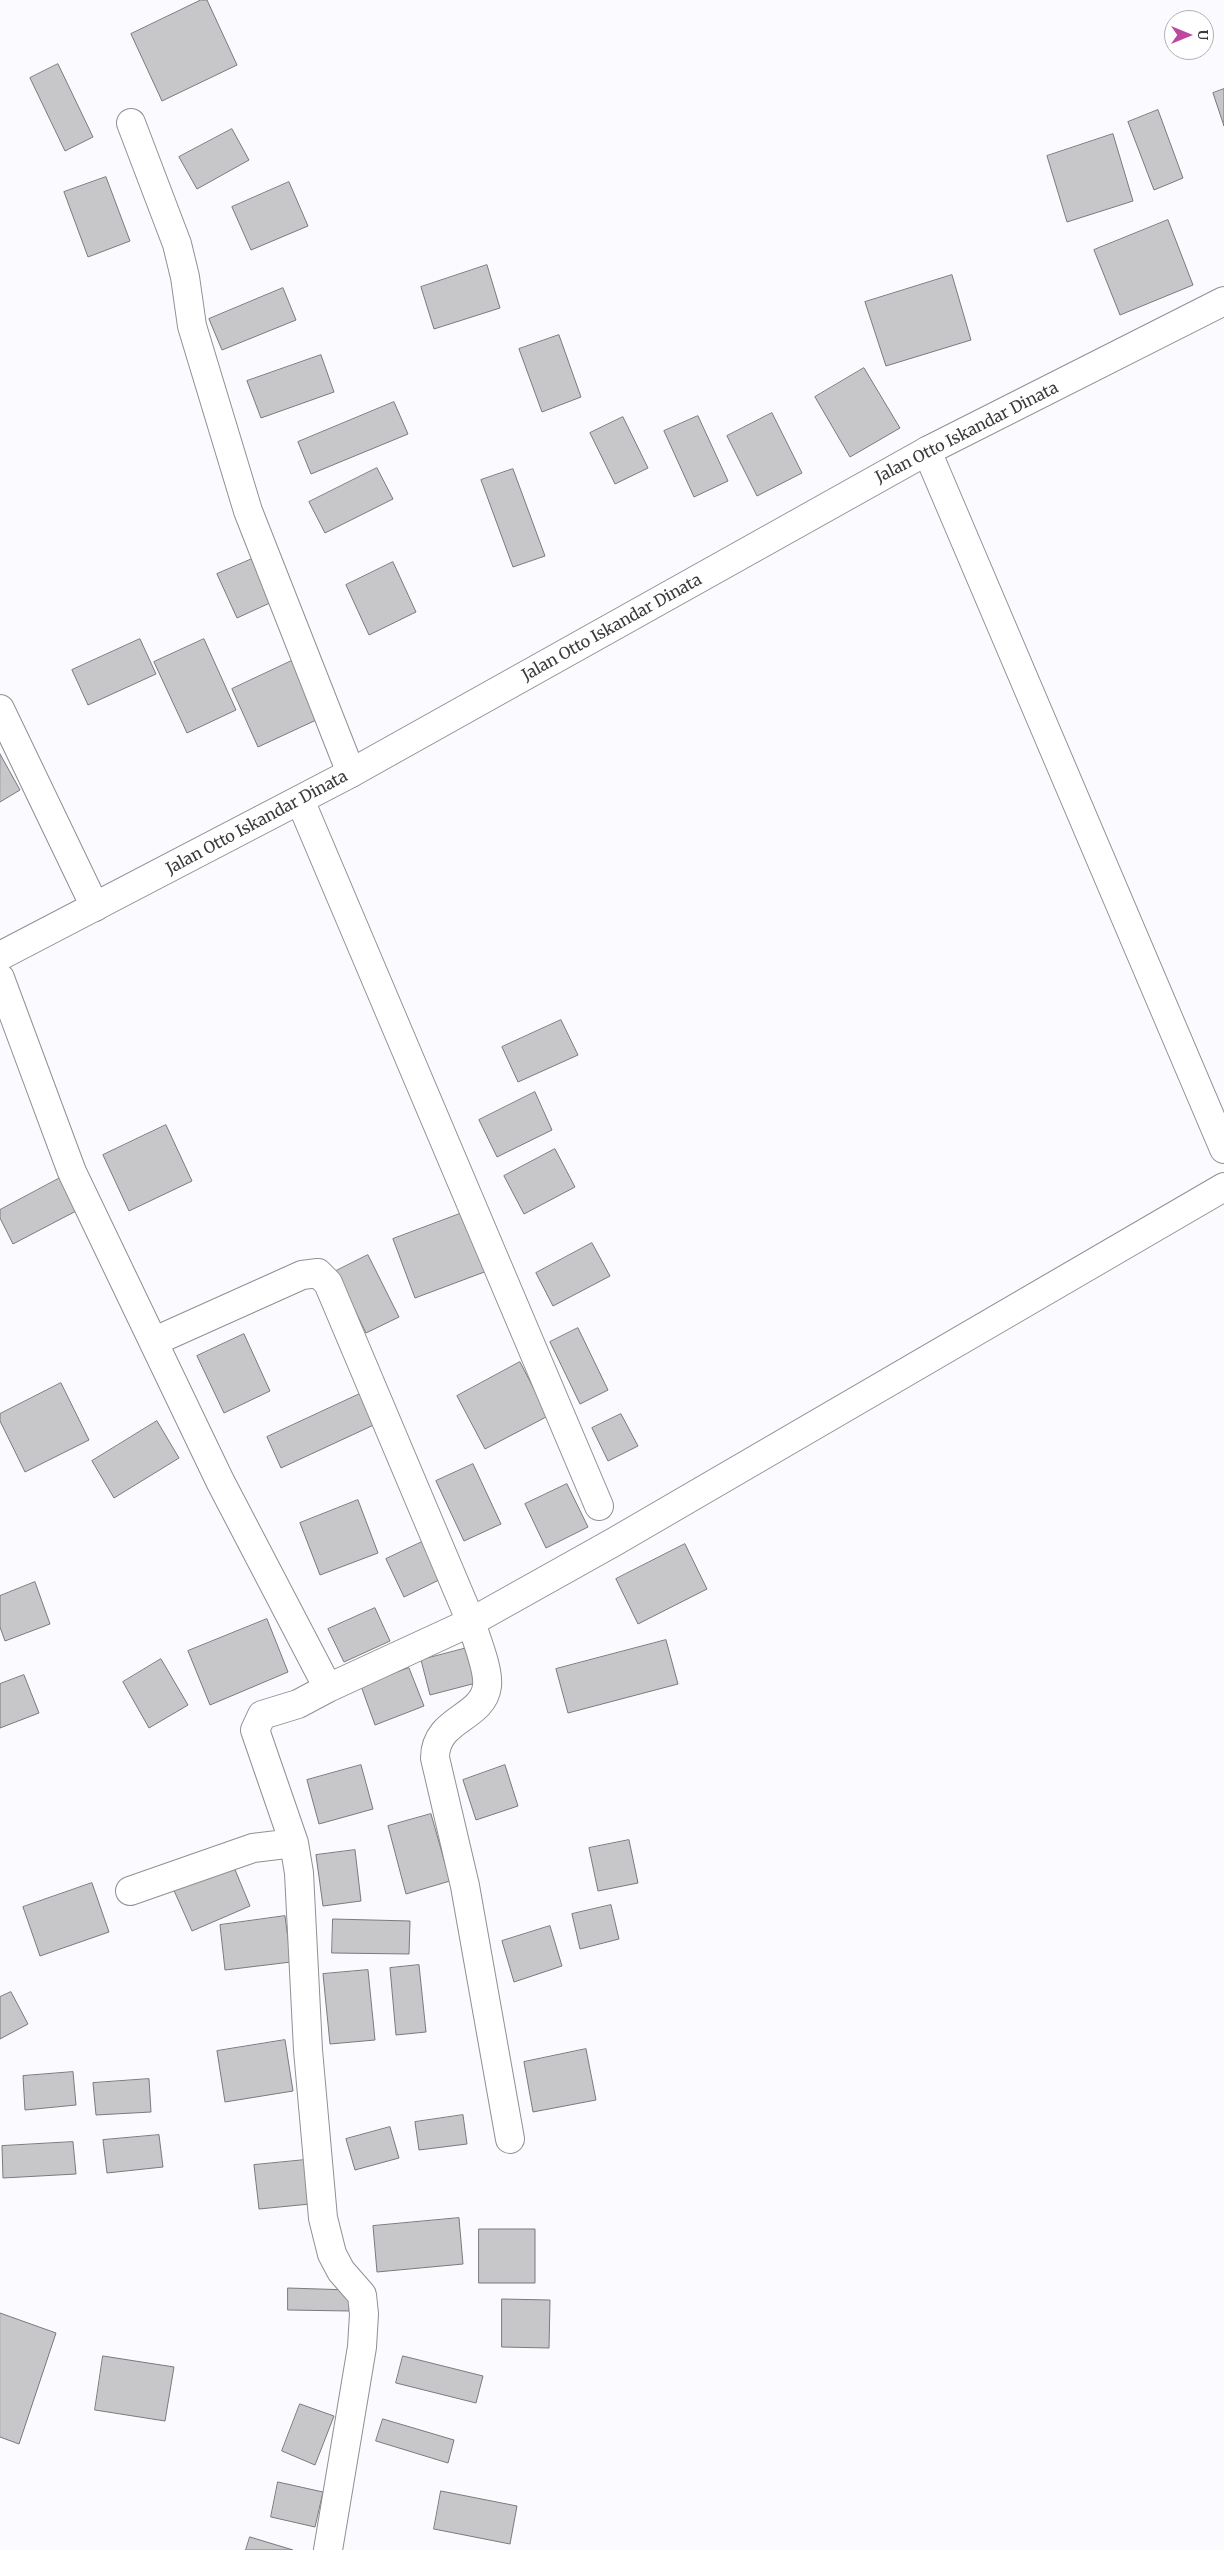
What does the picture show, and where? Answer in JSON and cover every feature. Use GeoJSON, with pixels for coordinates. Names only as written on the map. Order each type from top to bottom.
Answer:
{"type":"FeatureCollection","features":[{"type":"Feature","properties":{"kind":"street"},"geometry":{"type":"LineString","coordinates":[[131,123],[165,217],[177,244],[185,277],[192,326],[248,511],[351,773]]}},
{"type":"Feature","properties":{"kind":"street","name":"Jalan Otto Iskandar Dinata"},"geometry":{"type":"LineString","coordinates":[[0,956],[351,773],[927,451],[1224,301]]}},
{"type":"Feature","properties":{"kind":"street"},"geometry":{"type":"LineString","coordinates":[[927,451],[1224,1149]]}},
{"type":"Feature","properties":{"kind":"street"},"geometry":{"type":"LineString","coordinates":[[0,709],[95,907]]}},
{"type":"Feature","properties":{"kind":"street"},"geometry":{"type":"LineString","coordinates":[[300,800],[599,1506]]}},
{"type":"Feature","properties":{"kind":"street"},"geometry":{"type":"LineString","coordinates":[[0,978],[72,1172],[155,1341],[220,1482],[328,1688]]}},
{"type":"Feature","properties":{"kind":"street"},"geometry":{"type":"LineString","coordinates":[[328,2550],[362,2347],[364,2314],[362,2295],[341,2271],[332,2254],[323,2218],[308,2050],[299,1873],[294,1844],[255,1734],[255,1725],[262,1715],[298,1704],[328,1688],[471,1622],[614,1542],[1224,1187]]}},
{"type":"Feature","properties":{"kind":"street"},"geometry":{"type":"LineString","coordinates":[[155,1341],[302,1276],[315,1273],[322,1275],[328,1283],[471,1622],[487,1675],[484,1696],[478,1705],[444,1730],[436,1745],[435,1758],[465,1886],[510,2139]]}},
{"type":"Feature","properties":{"kind":"street"},"geometry":{"type":"LineString","coordinates":[[130,1891],[253,1848],[294,1844]]}},
{"type":"Feature","properties":{"kind":"building"},"geometry":{"type":"Polygon","coordinates":[[[201,0],[207,0],[237,65],[162,101],[131,34],[201,0]]]}},
{"type":"Feature","properties":{"kind":"building"},"geometry":{"type":"Polygon","coordinates":[[[58,64],[93,137],[65,151],[30,78],[58,64]]]}},
{"type":"Feature","properties":{"kind":"building"},"geometry":{"type":"Polygon","coordinates":[[[1224,89],[1224,126],[1213,93],[1224,89]]]}},
{"type":"Feature","properties":{"kind":"building"},"geometry":{"type":"Polygon","coordinates":[[[1158,110],[1183,178],[1154,190],[1128,122],[1158,110]]]}},
{"type":"Feature","properties":{"kind":"building"},"geometry":{"type":"Polygon","coordinates":[[[232,129],[249,160],[197,189],[179,157],[232,129]]]}},
{"type":"Feature","properties":{"kind":"building"},"geometry":{"type":"Polygon","coordinates":[[[1113,134],[1133,201],[1067,222],[1047,156],[1113,134]]]}},
{"type":"Feature","properties":{"kind":"building"},"geometry":{"type":"Polygon","coordinates":[[[106,177],[130,241],[88,257],[64,192],[106,177]]]}},
{"type":"Feature","properties":{"kind":"building"},"geometry":{"type":"Polygon","coordinates":[[[289,182],[308,226],[251,250],[232,207],[289,182]]]}},
{"type":"Feature","properties":{"kind":"building"},"geometry":{"type":"Polygon","coordinates":[[[1168,220],[1193,285],[1120,315],[1094,250],[1168,220]]]}},
{"type":"Feature","properties":{"kind":"building"},"geometry":{"type":"Polygon","coordinates":[[[487,265],[500,308],[434,329],[421,287],[487,265]]]}},
{"type":"Feature","properties":{"kind":"building"},"geometry":{"type":"Polygon","coordinates":[[[952,275],[971,340],[886,366],[865,302],[952,275]]]}},
{"type":"Feature","properties":{"kind":"building"},"geometry":{"type":"Polygon","coordinates":[[[283,288],[296,320],[222,350],[209,319],[283,288]]]}},
{"type":"Feature","properties":{"kind":"building"},"geometry":{"type":"Polygon","coordinates":[[[559,335],[581,397],[542,412],[519,349],[559,335]]]}},
{"type":"Feature","properties":{"kind":"building"},"geometry":{"type":"Polygon","coordinates":[[[321,355],[334,392],[261,418],[247,381],[321,355]]]}},
{"type":"Feature","properties":{"kind":"building"},"geometry":{"type":"Polygon","coordinates":[[[864,368],[900,428],[850,457],[815,397],[864,368]]]}},
{"type":"Feature","properties":{"kind":"building"},"geometry":{"type":"Polygon","coordinates":[[[394,402],[408,434],[311,474],[298,442],[394,402]]]}},
{"type":"Feature","properties":{"kind":"building"},"geometry":{"type":"Polygon","coordinates":[[[772,413],[802,473],[757,496],[727,436],[772,413]]]}},
{"type":"Feature","properties":{"kind":"building"},"geometry":{"type":"Polygon","coordinates":[[[698,416],[728,481],[694,497],[664,431],[698,416]]]}},
{"type":"Feature","properties":{"kind":"building"},"geometry":{"type":"Polygon","coordinates":[[[623,417],[648,468],[615,484],[590,433],[623,417]]]}},
{"type":"Feature","properties":{"kind":"building"},"geometry":{"type":"Polygon","coordinates":[[[377,468],[393,499],[325,533],[309,502],[377,468]]]}},
{"type":"Feature","properties":{"kind":"building"},"geometry":{"type":"Polygon","coordinates":[[[513,469],[545,556],[513,567],[481,480],[513,469]]]}},
{"type":"Feature","properties":{"kind":"building"},"geometry":{"type":"Polygon","coordinates":[[[252,559],[272,602],[237,618],[217,574],[252,559]]]}},
{"type":"Feature","properties":{"kind":"building"},"geometry":{"type":"Polygon","coordinates":[[[393,562],[416,612],[369,635],[346,585],[393,562]]]}},
{"type":"Feature","properties":{"kind":"building"},"geometry":{"type":"Polygon","coordinates":[[[140,639],[156,674],[88,705],[72,670],[140,639]]]}},
{"type":"Feature","properties":{"kind":"building"},"geometry":{"type":"Polygon","coordinates":[[[204,639],[236,710],[187,733],[154,662],[204,639]]]}},
{"type":"Feature","properties":{"kind":"building"},"geometry":{"type":"Polygon","coordinates":[[[300,657],[327,715],[258,747],[232,689],[300,657]]]}},
{"type":"Feature","properties":{"kind":"building"},"geometry":{"type":"Polygon","coordinates":[[[0,754],[20,790],[0,802],[0,754]]]}},
{"type":"Feature","properties":{"kind":"building"},"geometry":{"type":"Polygon","coordinates":[[[561,1020],[578,1055],[518,1082],[502,1047],[561,1020]]]}},
{"type":"Feature","properties":{"kind":"building"},"geometry":{"type":"Polygon","coordinates":[[[535,1092],[552,1130],[497,1157],[479,1120],[535,1092]]]}},
{"type":"Feature","properties":{"kind":"building"},"geometry":{"type":"Polygon","coordinates":[[[166,1125],[192,1181],[129,1211],[103,1155],[166,1125]]]}},
{"type":"Feature","properties":{"kind":"building"},"geometry":{"type":"Polygon","coordinates":[[[555,1149],[575,1187],[524,1214],[504,1176],[555,1149]]]}},
{"type":"Feature","properties":{"kind":"building"},"geometry":{"type":"Polygon","coordinates":[[[60,1178],[78,1210],[13,1244],[0,1218],[0,1210],[60,1178]]]}},
{"type":"Feature","properties":{"kind":"building"},"geometry":{"type":"Polygon","coordinates":[[[465,1212],[487,1271],[415,1298],[393,1239],[465,1212]]]}},
{"type":"Feature","properties":{"kind":"building"},"geometry":{"type":"Polygon","coordinates":[[[592,1243],[610,1276],[553,1306],[536,1273],[592,1243]]]}},
{"type":"Feature","properties":{"kind":"building"},"geometry":{"type":"Polygon","coordinates":[[[368,1255],[399,1317],[366,1333],[336,1271],[368,1255]]]}},
{"type":"Feature","properties":{"kind":"building"},"geometry":{"type":"Polygon","coordinates":[[[578,1328],[608,1390],[580,1404],[550,1342],[578,1328]]]}},
{"type":"Feature","properties":{"kind":"building"},"geometry":{"type":"Polygon","coordinates":[[[244,1334],[270,1391],[224,1413],[197,1356],[244,1334]]]}},
{"type":"Feature","properties":{"kind":"building"},"geometry":{"type":"Polygon","coordinates":[[[520,1362],[548,1416],[485,1449],[457,1396],[520,1362]]]}},
{"type":"Feature","properties":{"kind":"building"},"geometry":{"type":"Polygon","coordinates":[[[61,1383],[89,1440],[25,1472],[0,1421],[0,1414],[61,1383]]]}},
{"type":"Feature","properties":{"kind":"building"},"geometry":{"type":"Polygon","coordinates":[[[364,1392],[378,1423],[281,1468],[267,1437],[364,1392]]]}},
{"type":"Feature","properties":{"kind":"building"},"geometry":{"type":"Polygon","coordinates":[[[621,1414],[638,1446],[608,1461],[592,1428],[621,1414]]]}},
{"type":"Feature","properties":{"kind":"building"},"geometry":{"type":"Polygon","coordinates":[[[157,1421],[179,1458],[114,1498],[92,1461],[157,1421]]]}},
{"type":"Feature","properties":{"kind":"building"},"geometry":{"type":"Polygon","coordinates":[[[473,1464],[501,1524],[464,1541],[436,1481],[473,1464]]]}},
{"type":"Feature","properties":{"kind":"building"},"geometry":{"type":"Polygon","coordinates":[[[567,1484],[588,1527],[546,1548],[525,1504],[567,1484]]]}},
{"type":"Feature","properties":{"kind":"building"},"geometry":{"type":"Polygon","coordinates":[[[358,1500],[378,1553],[320,1575],[300,1523],[358,1500]]]}},
{"type":"Feature","properties":{"kind":"building"},"geometry":{"type":"Polygon","coordinates":[[[422,1542],[439,1580],[404,1597],[386,1559],[422,1542]]]}},
{"type":"Feature","properties":{"kind":"building"},"geometry":{"type":"Polygon","coordinates":[[[685,1544],[707,1589],[638,1624],[616,1579],[685,1544]]]}},
{"type":"Feature","properties":{"kind":"building"},"geometry":{"type":"Polygon","coordinates":[[[35,1582],[50,1624],[5,1641],[0,1627],[0,1596],[35,1582]]]}},
{"type":"Feature","properties":{"kind":"building"},"geometry":{"type":"Polygon","coordinates":[[[375,1608],[390,1641],[344,1662],[328,1629],[375,1608]]]}},
{"type":"Feature","properties":{"kind":"building"},"geometry":{"type":"Polygon","coordinates":[[[267,1619],[288,1672],[210,1705],[188,1651],[267,1619]]]}},
{"type":"Feature","properties":{"kind":"building"},"geometry":{"type":"Polygon","coordinates":[[[666,1640],[678,1684],[568,1713],[556,1669],[666,1640]]]}},
{"type":"Feature","properties":{"kind":"building"},"geometry":{"type":"Polygon","coordinates":[[[467,1648],[476,1683],[430,1695],[421,1660],[467,1648]]]}},
{"type":"Feature","properties":{"kind":"building"},"geometry":{"type":"Polygon","coordinates":[[[161,1659],[188,1705],[149,1728],[123,1682],[161,1659]]]}},
{"type":"Feature","properties":{"kind":"building"},"geometry":{"type":"Polygon","coordinates":[[[409,1668],[424,1706],[375,1725],[361,1686],[409,1668]]]}},
{"type":"Feature","properties":{"kind":"building"},"geometry":{"type":"Polygon","coordinates":[[[24,1675],[39,1713],[0,1728],[0,1684],[24,1675]]]}},
{"type":"Feature","properties":{"kind":"building"},"geometry":{"type":"Polygon","coordinates":[[[361,1765],[373,1809],[319,1824],[307,1780],[361,1765]]]}},
{"type":"Feature","properties":{"kind":"building"},"geometry":{"type":"Polygon","coordinates":[[[505,1765],[518,1806],[476,1820],[463,1780],[505,1765]]]}},
{"type":"Feature","properties":{"kind":"building"},"geometry":{"type":"Polygon","coordinates":[[[431,1814],[450,1881],[406,1894],[388,1826],[431,1814]]]}},
{"type":"Feature","properties":{"kind":"building"},"geometry":{"type":"Polygon","coordinates":[[[629,1840],[638,1883],[598,1891],[589,1848],[629,1840]]]}},
{"type":"Feature","properties":{"kind":"building"},"geometry":{"type":"Polygon","coordinates":[[[355,1850],[361,1901],[323,1906],[316,1855],[355,1850]]]}},
{"type":"Feature","properties":{"kind":"building"},"geometry":{"type":"Polygon","coordinates":[[[231,1860],[250,1906],[192,1931],[172,1886],[231,1860]]]}},
{"type":"Feature","properties":{"kind":"building"},"geometry":{"type":"Polygon","coordinates":[[[92,1883],[109,1932],[40,1956],[23,1907],[92,1883]]]}},
{"type":"Feature","properties":{"kind":"building"},"geometry":{"type":"Polygon","coordinates":[[[611,1905],[619,1939],[580,1949],[572,1914],[611,1905]]]}},
{"type":"Feature","properties":{"kind":"building"},"geometry":{"type":"Polygon","coordinates":[[[285,1916],[291,1962],[225,1970],[220,1925],[285,1916]]]}},
{"type":"Feature","properties":{"kind":"building"},"geometry":{"type":"Polygon","coordinates":[[[333,1919],[410,1921],[409,1954],[332,1953],[333,1919]]]}},
{"type":"Feature","properties":{"kind":"building"},"geometry":{"type":"Polygon","coordinates":[[[550,1926],[562,1966],[514,1982],[502,1941],[550,1926]]]}},
{"type":"Feature","properties":{"kind":"building"},"geometry":{"type":"Polygon","coordinates":[[[419,1965],[426,2032],[396,2035],[390,1968],[419,1965]]]}},
{"type":"Feature","properties":{"kind":"building"},"geometry":{"type":"Polygon","coordinates":[[[368,1970],[375,2040],[330,2044],[323,1974],[368,1970]]]}},
{"type":"Feature","properties":{"kind":"building"},"geometry":{"type":"Polygon","coordinates":[[[11,1992],[28,2024],[0,2039],[0,1997],[11,1992]]]}},
{"type":"Feature","properties":{"kind":"building"},"geometry":{"type":"Polygon","coordinates":[[[285,2040],[293,2091],[225,2102],[217,2051],[285,2040]]]}},
{"type":"Feature","properties":{"kind":"building"},"geometry":{"type":"Polygon","coordinates":[[[586,2049],[596,2100],[533,2112],[524,2062],[586,2049]]]}},
{"type":"Feature","properties":{"kind":"building"},"geometry":{"type":"Polygon","coordinates":[[[73,2072],[76,2105],[25,2110],[23,2076],[73,2072]]]}},
{"type":"Feature","properties":{"kind":"building"},"geometry":{"type":"Polygon","coordinates":[[[149,2079],[151,2112],[96,2115],[93,2083],[149,2079]]]}},
{"type":"Feature","properties":{"kind":"building"},"geometry":{"type":"Polygon","coordinates":[[[463,2115],[467,2144],[419,2150],[415,2122],[463,2115]]]}},
{"type":"Feature","properties":{"kind":"building"},"geometry":{"type":"Polygon","coordinates":[[[390,2127],[399,2158],[355,2170],[346,2139],[390,2127]]]}},
{"type":"Feature","properties":{"kind":"building"},"geometry":{"type":"Polygon","coordinates":[[[159,2135],[163,2167],[107,2173],[103,2140],[159,2135]]]}},
{"type":"Feature","properties":{"kind":"building"},"geometry":{"type":"Polygon","coordinates":[[[73,2142],[76,2174],[3,2178],[2,2146],[73,2142]]]}},
{"type":"Feature","properties":{"kind":"building"},"geometry":{"type":"Polygon","coordinates":[[[305,2160],[310,2204],[259,2209],[254,2165],[305,2160]]]}},
{"type":"Feature","properties":{"kind":"building"},"geometry":{"type":"Polygon","coordinates":[[[459,2218],[463,2264],[377,2272],[373,2226],[459,2218]]]}},
{"type":"Feature","properties":{"kind":"building"},"geometry":{"type":"Polygon","coordinates":[[[479,2229],[535,2229],[535,2283],[479,2283],[479,2229]]]}},
{"type":"Feature","properties":{"kind":"building"},"geometry":{"type":"Polygon","coordinates":[[[288,2288],[350,2290],[349,2311],[288,2310],[288,2288]]]}},
{"type":"Feature","properties":{"kind":"building"},"geometry":{"type":"Polygon","coordinates":[[[502,2299],[550,2300],[549,2348],[502,2347],[502,2299]]]}},
{"type":"Feature","properties":{"kind":"building"},"geometry":{"type":"Polygon","coordinates":[[[0,2313],[56,2333],[19,2444],[0,2437],[0,2313]]]}},
{"type":"Feature","properties":{"kind":"building"},"geometry":{"type":"Polygon","coordinates":[[[103,2356],[174,2367],[165,2421],[95,2410],[103,2356]]]}},
{"type":"Feature","properties":{"kind":"building"},"geometry":{"type":"Polygon","coordinates":[[[403,2356],[483,2376],[476,2403],[396,2383],[403,2356]]]}},
{"type":"Feature","properties":{"kind":"building"},"geometry":{"type":"Polygon","coordinates":[[[300,2404],[334,2416],[315,2465],[282,2451],[300,2404]]]}},
{"type":"Feature","properties":{"kind":"building"},"geometry":{"type":"Polygon","coordinates":[[[383,2419],[454,2440],[448,2463],[376,2441],[383,2419]]]}},
{"type":"Feature","properties":{"kind":"building"},"geometry":{"type":"Polygon","coordinates":[[[278,2482],[323,2492],[315,2527],[271,2517],[278,2482]]]}},
{"type":"Feature","properties":{"kind":"building"},"geometry":{"type":"Polygon","coordinates":[[[441,2491],[517,2506],[510,2544],[434,2529],[441,2491]]]}},
{"type":"Feature","properties":{"kind":"building"},"geometry":{"type":"Polygon","coordinates":[[[250,2537],[293,2550],[246,2550],[250,2537]]]}}]}
